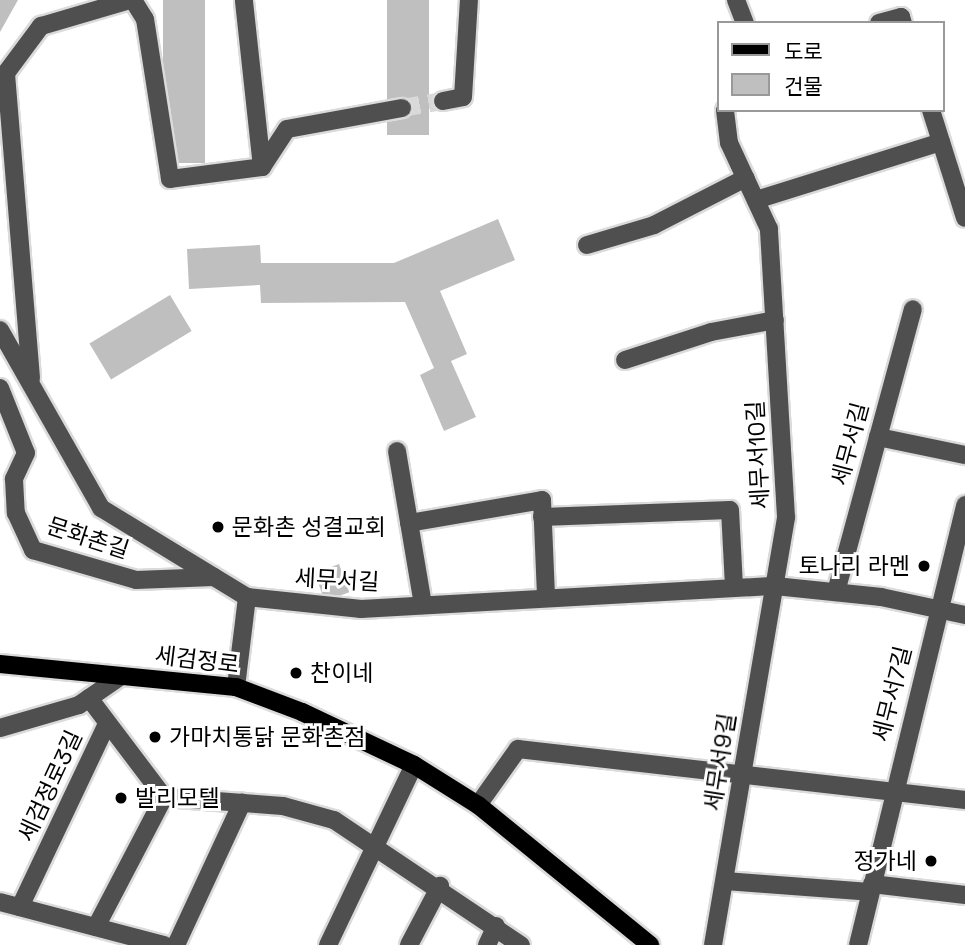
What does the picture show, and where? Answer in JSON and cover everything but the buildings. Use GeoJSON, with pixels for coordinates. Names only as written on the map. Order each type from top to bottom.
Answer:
{"type":"FeatureCollection","features":[{"type":"Feature","properties":{"kind":"main road","name":"세검정로"},"geometry":{"type":"LineString","coordinates":[[0,664],[236,687],[414,765],[478,805],[650,945]]}},
{"type":"Feature","properties":{"kind":"street"},"geometry":{"type":"LineString","coordinates":[[31,378],[6,73],[40,26],[131,0],[145,19],[170,179],[262,167],[287,129],[402,108]]}},
{"type":"Feature","properties":{"kind":"street"},"geometry":{"type":"LineString","coordinates":[[244,0],[262,167]]}},
{"type":"Feature","properties":{"kind":"street"},"geometry":{"type":"LineString","coordinates":[[443,101],[463,97],[469,0]]}},
{"type":"Feature","properties":{"kind":"street"},"geometry":{"type":"LineString","coordinates":[[736,0],[744,21]]}},
{"type":"Feature","properties":{"kind":"street"},"geometry":{"type":"LineString","coordinates":[[886,21],[901,17],[902,21]]}},
{"type":"Feature","properties":{"kind":"street","name":"세무서10길"},"geometry":{"type":"LineString","coordinates":[[725,112],[729,143],[769,229],[786,517],[775,586]]}},
{"type":"Feature","properties":{"kind":"street"},"geometry":{"type":"LineString","coordinates":[[932,112],[965,218]]}},
{"type":"Feature","properties":{"kind":"street"},"geometry":{"type":"LineString","coordinates":[[756,200],[941,142]]}},
{"type":"Feature","properties":{"kind":"street"},"geometry":{"type":"LineString","coordinates":[[587,245],[654,225],[746,178]]}},
{"type":"Feature","properties":{"kind":"street","name":"세무서길"},"geometry":{"type":"LineString","coordinates":[[835,592],[913,309]]}},
{"type":"Feature","properties":{"kind":"street"},"geometry":{"type":"LineString","coordinates":[[625,360],[711,332],[775,320]]}},
{"type":"Feature","properties":{"kind":"street","name":"문화촌길"},"geometry":{"type":"LineString","coordinates":[[0,330],[31,378],[101,508],[247,597]]}},
{"type":"Feature","properties":{"kind":"street","name":"문화촌길"},"geometry":{"type":"LineString","coordinates":[[0,388],[26,453],[14,480],[16,513],[33,551],[136,580],[214,577]]}},
{"type":"Feature","properties":{"kind":"street"},"geometry":{"type":"LineString","coordinates":[[878,437],[965,456]]}},
{"type":"Feature","properties":{"kind":"street"},"geometry":{"type":"LineString","coordinates":[[397,451],[423,605]]}},
{"type":"Feature","properties":{"kind":"street"},"geometry":{"type":"LineString","coordinates":[[409,523],[542,500],[546,597]]}},
{"type":"Feature","properties":{"kind":"street","name":"세무서7길"},"geometry":{"type":"LineString","coordinates":[[858,945],[893,792],[942,609],[965,505]]}},
{"type":"Feature","properties":{"kind":"street"},"geometry":{"type":"LineString","coordinates":[[542,517],[730,510],[734,587]]}},
{"type":"Feature","properties":{"kind":"street","name":"세무서길"},"geometry":{"type":"LineString","coordinates":[[247,597],[360,610],[546,597],[775,586],[835,592],[965,615]]}},
{"type":"Feature","properties":{"kind":"street","name":"세무서9길"},"geometry":{"type":"LineString","coordinates":[[713,945],[775,586]]}},
{"type":"Feature","properties":{"kind":"street"},"geometry":{"type":"LineString","coordinates":[[236,687],[247,597]]}},
{"type":"Feature","properties":{"kind":"street","name":"세검정로3길"},"geometry":{"type":"LineString","coordinates":[[0,728],[89,698],[121,676]]}},
{"type":"Feature","properties":{"kind":"street"},"geometry":{"type":"LineString","coordinates":[[89,698],[164,797],[283,806],[334,820],[377,844],[440,886],[521,945]]}},
{"type":"Feature","properties":{"kind":"street","name":"세검정로3길"},"geometry":{"type":"LineString","coordinates":[[20,907],[107,724]]}},
{"type":"Feature","properties":{"kind":"street"},"geometry":{"type":"LineString","coordinates":[[478,805],[518,749],[965,800]]}},
{"type":"Feature","properties":{"kind":"street"},"geometry":{"type":"LineString","coordinates":[[328,945],[414,765]]}},
{"type":"Feature","properties":{"kind":"street"},"geometry":{"type":"LineString","coordinates":[[96,927],[164,797]]}},
{"type":"Feature","properties":{"kind":"street"},"geometry":{"type":"LineString","coordinates":[[176,945],[243,803]]}},
{"type":"Feature","properties":{"kind":"street"},"geometry":{"type":"LineString","coordinates":[[725,881],[965,895]]}},
{"type":"Feature","properties":{"kind":"street"},"geometry":{"type":"LineString","coordinates":[[409,945],[440,886]]}},
{"type":"Feature","properties":{"kind":"street"},"geometry":{"type":"LineString","coordinates":[[0,902],[163,945]]}},
{"type":"Feature","properties":{"kind":"street"},"geometry":{"type":"LineString","coordinates":[[487,945],[496,926]]}},
{"type":"Feature","properties":{"kind":"tunnel"},"geometry":{"type":"LineString","coordinates":[[402,108],[443,101]]}},
{"type":"Feature","properties":{"kind":"place","name":"문화촌 성결교회"},"geometry":{"type":"Point","coordinates":[218,527]}},
{"type":"Feature","properties":{"kind":"place","name":"토나리 라멘"},"geometry":{"type":"Point","coordinates":[924,566]}},
{"type":"Feature","properties":{"kind":"place","name":"찬이네"},"geometry":{"type":"Point","coordinates":[296,673]}},
{"type":"Feature","properties":{"kind":"place","name":"가마치통닭 문화촌점"},"geometry":{"type":"Point","coordinates":[155,737]}},
{"type":"Feature","properties":{"kind":"place","name":"발리모텔"},"geometry":{"type":"Point","coordinates":[121,798]}},
{"type":"Feature","properties":{"kind":"place","name":"정가네"},"geometry":{"type":"Point","coordinates":[931,861]}}]}
